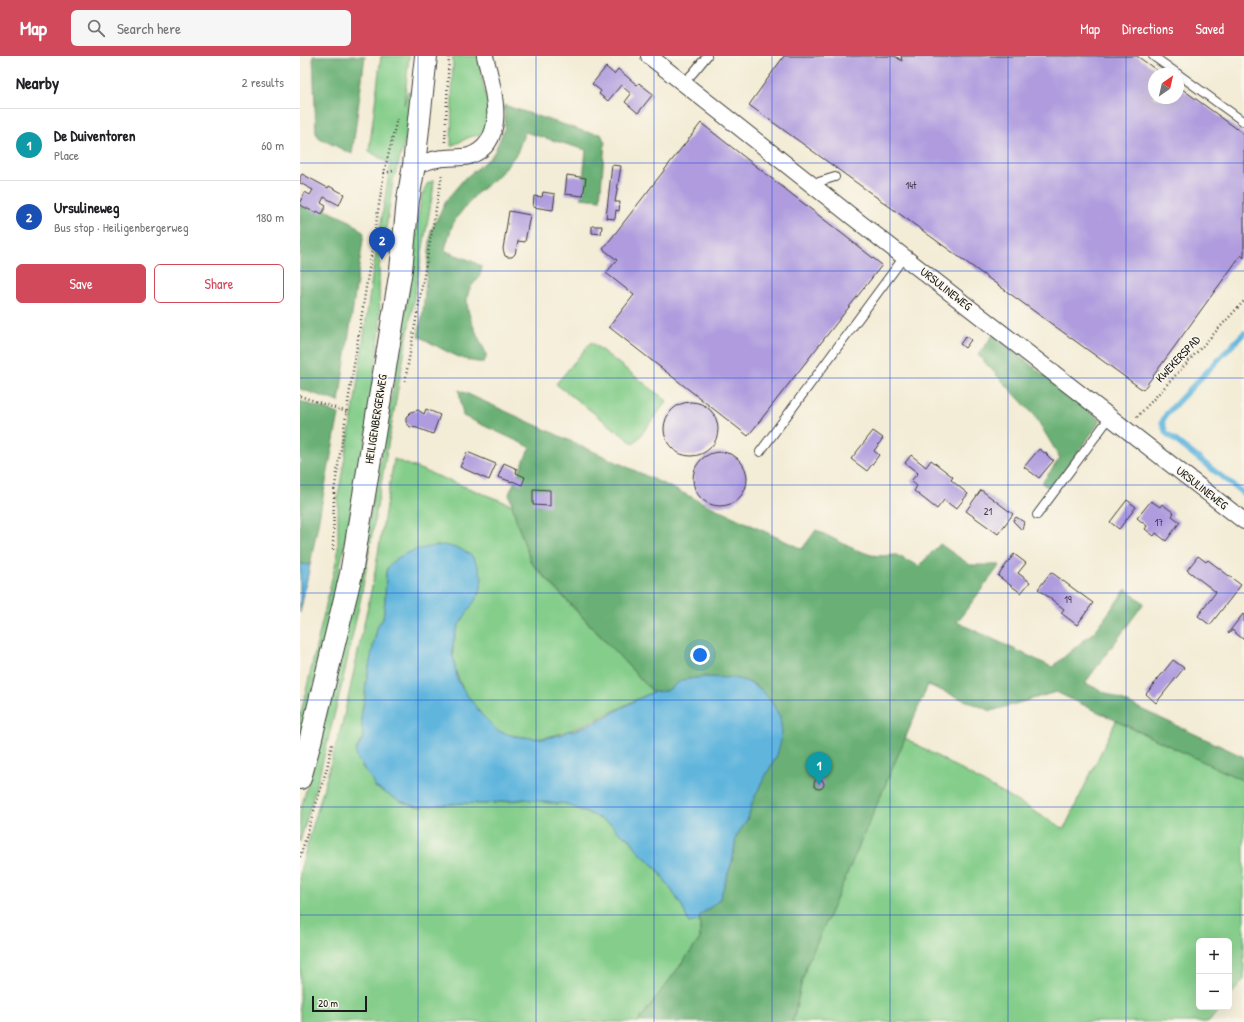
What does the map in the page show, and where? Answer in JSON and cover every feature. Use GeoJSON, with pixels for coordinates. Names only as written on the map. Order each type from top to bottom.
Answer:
{"type":"FeatureCollection","features":[{"type":"Feature","properties":{"kind":"main road","name":"HEILIGENBERGERWEG"},"geometry":{"type":"LineString","coordinates":[[300,778],[351,574],[401,270],[426,56]]}},
{"type":"Feature","properties":{"kind":"street"},"geometry":{"type":"LineString","coordinates":[[414,165],[444,158],[462,157],[473,154],[482,148],[492,135],[496,110],[486,56]]}},
{"type":"Feature","properties":{"kind":"street","name":"URSULINEWEG"},"geometry":{"type":"LineString","coordinates":[[649,56],[904,257],[1244,521]]}},
{"type":"Feature","properties":{"kind":"lane"},"geometry":{"type":"LineString","coordinates":[[683,83],[707,56]]}},
{"type":"Feature","properties":{"kind":"lane"},"geometry":{"type":"LineString","coordinates":[[1153,56],[1170,68]]}},
{"type":"Feature","properties":{"kind":"lane"},"geometry":{"type":"LineString","coordinates":[[1184,78],[1244,122]]}},
{"type":"Feature","properties":{"kind":"lane"},"geometry":{"type":"LineString","coordinates":[[812,184],[834,177]]}},
{"type":"Feature","properties":{"kind":"lane"},"geometry":{"type":"LineString","coordinates":[[760,452],[904,257]]}},
{"type":"Feature","properties":{"kind":"lane"},"geometry":{"type":"LineString","coordinates":[[1037,515],[1110,417]]}},
{"type":"Feature","properties":{"kind":"path"},"geometry":{"type":"LineString","coordinates":[[444,158],[449,56]]}},
{"type":"Feature","properties":{"kind":"path"},"geometry":{"type":"LineString","coordinates":[[333,555],[334,498],[384,173]]}},
{"type":"Feature","properties":{"kind":"path","name":"KWEKERSPAD"},"geometry":{"type":"LineString","coordinates":[[1126,429],[1244,301]]}},
{"type":"Feature","properties":{"kind":"path"},"geometry":{"type":"LineString","coordinates":[[300,396],[347,412]]}},
{"type":"Feature","properties":{"kind":"green space"},"geometry":{"type":"Polygon","coordinates":[[[313,56],[365,56],[352,154],[319,138],[316,133],[313,56]]]}},
{"type":"Feature","properties":{"kind":"green space"},"geometry":{"type":"Polygon","coordinates":[[[381,56],[409,56],[404,105],[408,91],[413,93],[406,138],[393,181],[379,267],[380,329],[365,444],[327,630],[300,738],[300,717],[338,553],[338,496],[355,400],[372,277],[391,162],[388,163],[369,151],[381,56]]]}},
{"type":"Feature","properties":{"kind":"green space"},"geometry":{"type":"Polygon","coordinates":[[[453,56],[478,56],[487,101],[488,116],[482,134],[470,137],[451,146],[453,56]]]}},
{"type":"Feature","properties":{"kind":"green space"},"geometry":{"type":"Polygon","coordinates":[[[504,105],[586,132],[601,134],[605,143],[600,200],[581,198],[586,150],[525,132],[517,153],[507,166],[496,178],[476,194],[457,217],[452,226],[445,249],[446,251],[482,267],[480,276],[469,290],[467,301],[472,324],[486,353],[484,362],[476,362],[450,353],[418,336],[423,311],[431,231],[447,199],[464,179],[490,158],[495,151],[505,127],[504,105]]]}},
{"type":"Feature","properties":{"kind":"green space"},"geometry":{"type":"Polygon","coordinates":[[[434,180],[361,597],[341,688],[318,780],[300,842],[300,812],[317,750],[363,552],[399,357],[421,198],[427,184],[434,180]]]}},
{"type":"Feature","properties":{"kind":"green space"},"geometry":{"type":"Polygon","coordinates":[[[300,198],[352,222],[364,233],[339,402],[300,389],[300,198]]]}},
{"type":"Feature","properties":{"kind":"green space"},"geometry":{"type":"Polygon","coordinates":[[[993,335],[1101,420],[1050,489],[1042,483],[1060,458],[1035,416],[978,355],[993,335]]]}},
{"type":"Feature","properties":{"kind":"green space"},"geometry":{"type":"Polygon","coordinates":[[[591,342],[667,401],[634,444],[556,384],[591,342]]]}},
{"type":"Feature","properties":{"kind":"green space"},"geometry":{"type":"Polygon","coordinates":[[[459,390],[802,549],[816,530],[854,549],[871,555],[896,555],[919,566],[940,544],[970,565],[1000,565],[957,622],[1052,667],[1095,631],[1126,589],[1144,603],[1085,683],[1244,757],[1244,781],[1056,692],[991,711],[928,685],[807,964],[792,1022],[638,1022],[700,939],[699,916],[720,898],[733,858],[736,837],[748,818],[752,803],[777,755],[782,733],[780,717],[772,703],[759,687],[746,681],[733,678],[703,677],[682,680],[667,691],[653,692],[531,562],[518,526],[509,494],[530,447],[463,416],[459,390]]]}},
{"type":"Feature","properties":{"kind":"green space"},"geometry":{"type":"Polygon","coordinates":[[[300,401],[339,414],[310,565],[300,564],[300,401]]]}},
{"type":"Feature","properties":{"kind":"green space"},"geometry":{"type":"Polygon","coordinates":[[[394,459],[512,505],[531,563],[653,692],[604,716],[571,730],[549,737],[531,738],[498,731],[484,719],[468,697],[459,681],[454,663],[453,645],[455,636],[464,615],[480,590],[481,580],[479,569],[471,555],[409,552],[395,560],[387,568],[386,572],[383,619],[378,625],[366,682],[362,710],[363,737],[356,750],[361,765],[372,780],[375,787],[407,804],[419,807],[463,803],[484,804],[530,799],[557,804],[567,804],[611,824],[619,833],[630,839],[639,852],[658,870],[682,906],[689,923],[700,920],[700,939],[638,1022],[300,1022],[300,871],[342,724],[350,689],[374,577],[394,459]]]}},
{"type":"Feature","properties":{"kind":"green space"},"geometry":{"type":"Polygon","coordinates":[[[1116,721],[1244,781],[1244,979],[1232,993],[1232,938],[1196,938],[1196,1010],[1219,1010],[1209,1022],[792,1022],[807,964],[905,738],[1064,829],[1116,721]]]}},
{"type":"Feature","properties":{"kind":"water"},"geometry":{"type":"Polygon","coordinates":[[[444,545],[460,549],[471,555],[477,564],[482,577],[478,596],[459,625],[452,650],[457,678],[462,688],[482,715],[498,731],[514,736],[542,739],[563,734],[567,731],[574,731],[603,718],[653,692],[667,691],[682,680],[703,677],[733,678],[746,681],[762,690],[772,703],[780,717],[782,733],[777,755],[752,803],[748,818],[736,837],[733,858],[720,898],[699,916],[700,920],[689,923],[682,906],[658,870],[639,852],[630,839],[619,833],[611,824],[567,804],[524,799],[484,804],[463,803],[419,807],[399,801],[375,787],[372,780],[356,757],[356,752],[363,737],[361,716],[374,642],[378,625],[383,619],[386,572],[390,565],[402,555],[419,549],[444,545]]]}},
{"type":"Feature","properties":{"kind":"water"},"geometry":{"type":"Polygon","coordinates":[[[300,564],[310,565],[300,613],[300,564]]]}},
{"type":"Feature","properties":{"kind":"building"},"geometry":{"type":"Polygon","coordinates":[[[784,56],[895,56],[902,61],[901,56],[1137,56],[1154,68],[1148,68],[1148,104],[1184,104],[1184,90],[1244,134],[1244,258],[1241,255],[1143,390],[749,105],[784,56]]]}},
{"type":"Feature","properties":{"kind":"building"},"geometry":{"type":"Polygon","coordinates":[[[606,67],[614,74],[618,69],[637,85],[639,83],[653,94],[638,113],[625,102],[631,94],[621,85],[608,101],[599,94],[601,91],[592,84],[606,67]]]}},
{"type":"Feature","properties":{"kind":"building"},"geometry":{"type":"Polygon","coordinates":[[[701,123],[882,265],[748,436],[609,327],[634,295],[606,273],[617,260],[603,249],[701,123]]]}},
{"type":"Feature","properties":{"kind":"building"},"geometry":{"type":"Polygon","coordinates":[[[612,165],[621,166],[615,202],[620,202],[619,211],[616,210],[615,219],[606,218],[612,165]]]}},
{"type":"Feature","properties":{"kind":"building"},"geometry":{"type":"Polygon","coordinates":[[[302,174],[328,188],[329,186],[344,194],[339,205],[324,197],[321,203],[326,206],[322,214],[317,211],[316,213],[300,205],[305,192],[310,195],[313,190],[300,183],[300,177],[302,174]]]}},
{"type":"Feature","properties":{"kind":"building"},"geometry":{"type":"Polygon","coordinates":[[[567,175],[586,178],[583,196],[565,194],[567,175]]]}},
{"type":"Feature","properties":{"kind":"building"},"geometry":{"type":"Polygon","coordinates":[[[543,192],[555,194],[553,210],[533,207],[534,196],[542,197],[543,192]]]}},
{"type":"Feature","properties":{"kind":"building"},"geometry":{"type":"Polygon","coordinates":[[[509,211],[530,215],[525,242],[518,241],[515,254],[512,257],[505,256],[503,249],[509,211]]]}},
{"type":"Feature","properties":{"kind":"building"},"geometry":{"type":"Polygon","coordinates":[[[592,226],[602,226],[601,234],[592,233],[592,226]]]}},
{"type":"Feature","properties":{"kind":"building"},"geometry":{"type":"Polygon","coordinates":[[[966,336],[971,340],[965,348],[960,344],[966,336]]]}},
{"type":"Feature","properties":{"kind":"building"},"geometry":{"type":"Polygon","coordinates":[[[686,402],[696,402],[710,410],[716,419],[718,429],[716,439],[710,448],[696,456],[686,456],[676,451],[669,444],[664,434],[664,424],[669,414],[676,407],[686,402]]]}},
{"type":"Feature","properties":{"kind":"building"},"geometry":{"type":"Polygon","coordinates":[[[426,409],[440,415],[433,434],[410,427],[406,422],[406,417],[411,412],[418,410],[424,414],[426,409]]]}},
{"type":"Feature","properties":{"kind":"building"},"geometry":{"type":"Polygon","coordinates":[[[873,431],[883,438],[874,451],[879,455],[867,471],[851,459],[873,431]]]}},
{"type":"Feature","properties":{"kind":"building"},"geometry":{"type":"Polygon","coordinates":[[[1039,449],[1045,453],[1046,452],[1052,460],[1054,460],[1039,478],[1024,467],[1039,449]]]}},
{"type":"Feature","properties":{"kind":"building"},"geometry":{"type":"Polygon","coordinates":[[[467,452],[496,464],[489,480],[460,467],[467,452]]]}},
{"type":"Feature","properties":{"kind":"building"},"geometry":{"type":"Polygon","coordinates":[[[720,452],[730,454],[739,460],[745,469],[747,479],[745,489],[739,498],[730,504],[720,506],[710,504],[701,498],[695,489],[693,479],[695,469],[701,460],[710,454],[720,452]]]}},
{"type":"Feature","properties":{"kind":"building"},"geometry":{"type":"Polygon","coordinates":[[[911,455],[926,467],[931,460],[953,477],[951,480],[968,494],[956,509],[944,500],[937,509],[914,491],[917,486],[911,481],[918,473],[905,463],[911,455]]]}},
{"type":"Feature","properties":{"kind":"building"},"geometry":{"type":"Polygon","coordinates":[[[504,463],[517,469],[516,473],[525,477],[522,485],[498,477],[504,463]]]}},
{"type":"Feature","properties":{"kind":"building"},"geometry":{"type":"Polygon","coordinates":[[[533,489],[550,490],[550,506],[533,505],[533,489]]]}},
{"type":"Feature","properties":{"kind":"building"},"geometry":{"type":"Polygon","coordinates":[[[981,490],[1013,514],[998,534],[966,511],[981,490]]]}},
{"type":"Feature","properties":{"kind":"building"},"geometry":{"type":"Polygon","coordinates":[[[1127,500],[1136,507],[1119,529],[1110,522],[1127,500]]]}},
{"type":"Feature","properties":{"kind":"building"},"geometry":{"type":"Polygon","coordinates":[[[1151,501],[1160,507],[1162,504],[1174,513],[1172,516],[1180,522],[1166,541],[1156,533],[1154,536],[1145,529],[1147,526],[1137,518],[1151,501]]]}},
{"type":"Feature","properties":{"kind":"building"},"geometry":{"type":"Polygon","coordinates":[[[1016,517],[1024,522],[1022,530],[1013,521],[1016,517]]]}},
{"type":"Feature","properties":{"kind":"building"},"geometry":{"type":"Polygon","coordinates":[[[1014,554],[1026,563],[1018,573],[1030,582],[1021,593],[998,576],[1014,554]]]}},
{"type":"Feature","properties":{"kind":"building"},"geometry":{"type":"Polygon","coordinates":[[[1198,556],[1206,562],[1208,560],[1241,585],[1210,625],[1198,616],[1216,592],[1187,570],[1198,556]]]}},
{"type":"Feature","properties":{"kind":"building"},"geometry":{"type":"Polygon","coordinates":[[[1051,572],[1093,603],[1077,625],[1061,613],[1064,609],[1038,589],[1051,572]]]}},
{"type":"Feature","properties":{"kind":"building"},"geometry":{"type":"Polygon","coordinates":[[[1243,614],[1244,640],[1232,630],[1229,634],[1228,633],[1243,614]]]}},
{"type":"Feature","properties":{"kind":"building"},"geometry":{"type":"Polygon","coordinates":[[[1173,660],[1184,668],[1156,703],[1146,694],[1173,660]]]}},
{"type":"Feature","properties":{"kind":"building"},"geometry":{"type":"Polygon","coordinates":[[[817,779],[821,779],[824,784],[821,789],[817,789],[814,786],[814,782],[817,779]]]}},
{"type":"Feature","properties":{"kind":"waterway"},"geometry":{"type":"LineString","coordinates":[[1244,333],[1167,413],[1162,422],[1166,433],[1244,494]]}},
{"type":"Feature","properties":{"kind":"place","name":"Ursulineweg"},"geometry":{"type":"Point","coordinates":[382,260]}},
{"type":"Feature","properties":{"kind":"place","name":"De Duiventoren"},"geometry":{"type":"Point","coordinates":[819,785]}}]}
